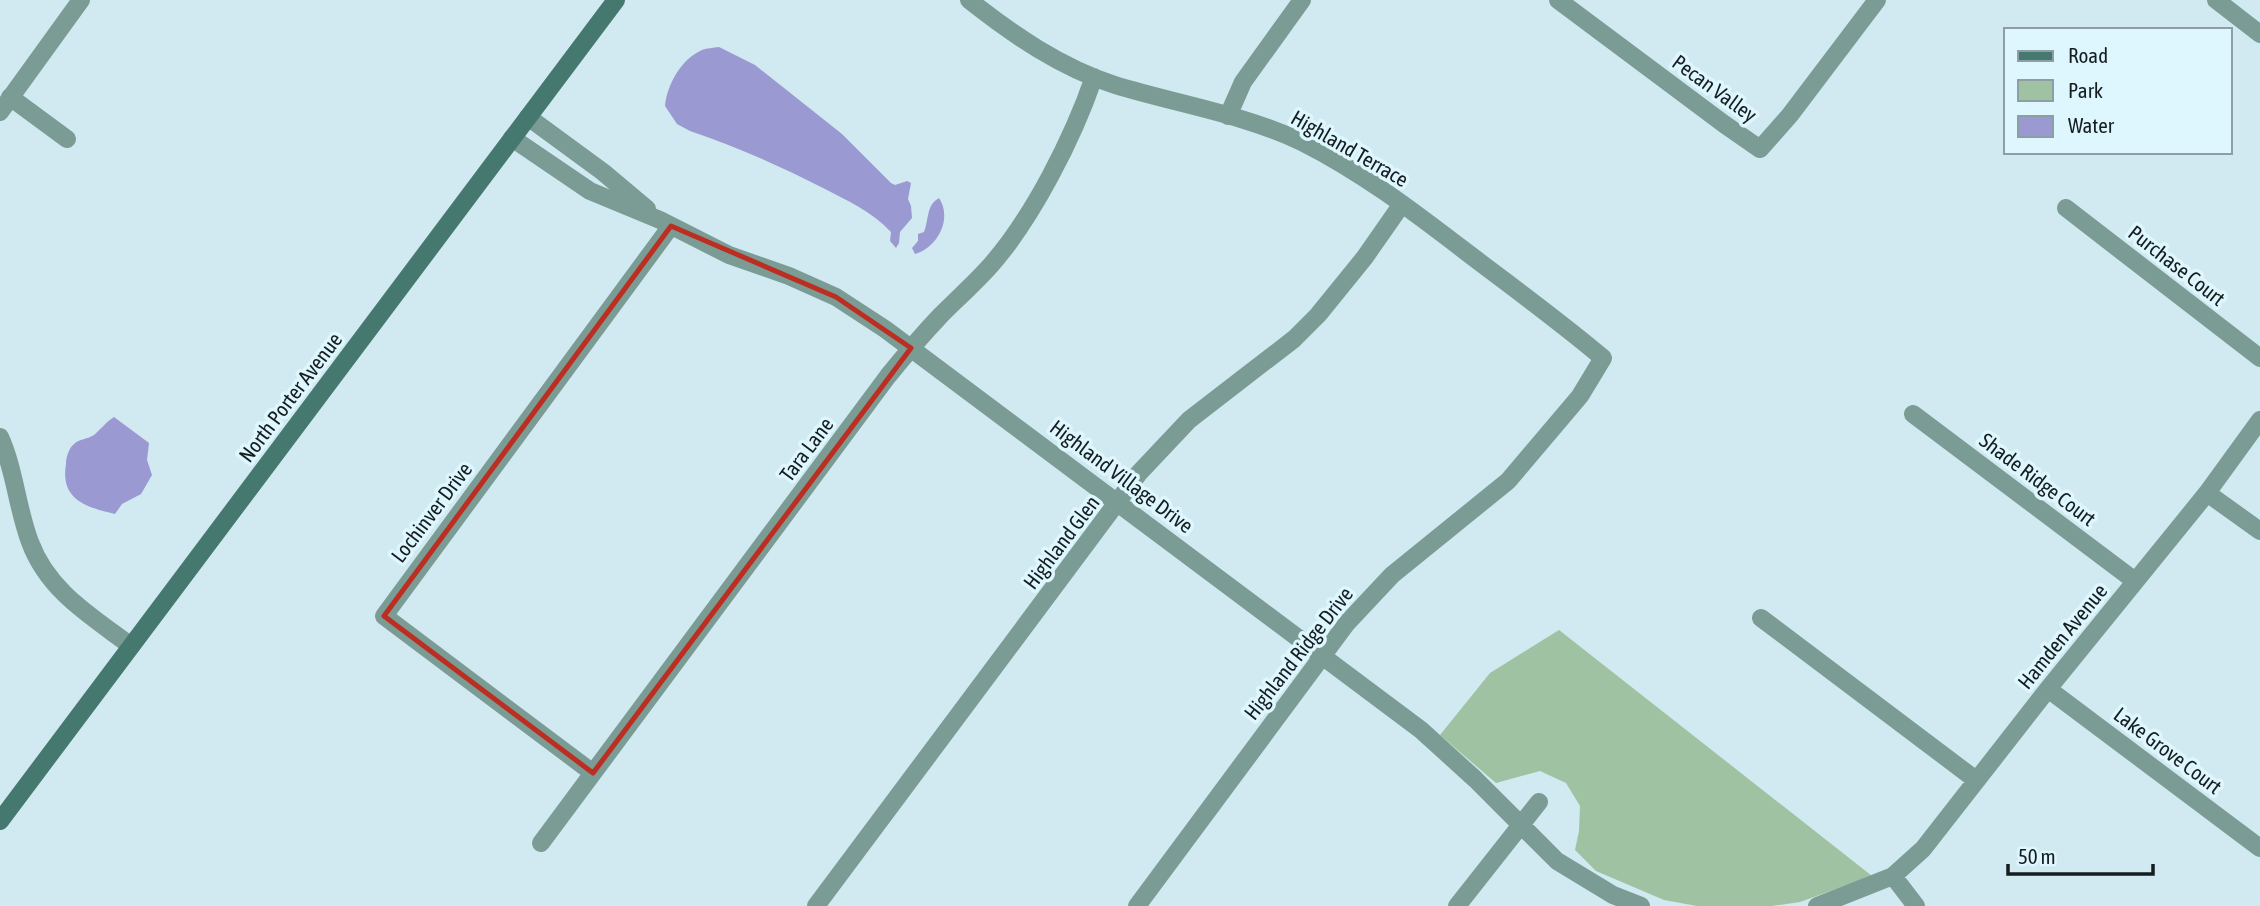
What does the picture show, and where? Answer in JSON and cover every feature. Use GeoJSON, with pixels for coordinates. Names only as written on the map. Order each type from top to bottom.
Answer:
{"type":"FeatureCollection","features":[{"type":"Feature","properties":{"kind":"main road","name":"North Porter Avenue"},"geometry":{"type":"LineString","coordinates":[[0,821],[616,0]]}},
{"type":"Feature","properties":{"kind":"street"},"geometry":{"type":"LineString","coordinates":[[67,139],[5,104],[81,0]]}},
{"type":"Feature","properties":{"kind":"street","name":"Highland Terrace"},"geometry":{"type":"LineString","coordinates":[[969,0],[1030,44],[1094,78],[1261,125],[1302,142],[1376,185],[1603,358]]}},
{"type":"Feature","properties":{"kind":"street"},"geometry":{"type":"LineString","coordinates":[[1228,116],[1243,82],[1302,0]]}},
{"type":"Feature","properties":{"kind":"street","name":"Pecan Valley"},"geometry":{"type":"LineString","coordinates":[[1559,0],[1760,149],[1790,115],[1877,0]]}},
{"type":"Feature","properties":{"kind":"street"},"geometry":{"type":"LineString","coordinates":[[2216,0],[2260,34]]}},
{"type":"Feature","properties":{"kind":"street","name":"Tara Lane"},"geometry":{"type":"LineString","coordinates":[[541,843],[911,348],[1007,245],[1060,156],[1084,107],[1094,78]]}},
{"type":"Feature","properties":{"kind":"street","name":"Highland Village Drive"},"geometry":{"type":"LineString","coordinates":[[528,117],[666,223]]}},
{"type":"Feature","properties":{"kind":"street","name":"Highland Village Drive"},"geometry":{"type":"LineString","coordinates":[[512,138],[590,191],[666,223],[729,255],[789,276],[836,297],[911,348],[1443,748],[1557,862],[1613,895],[1642,906]]}},
{"type":"Feature","properties":{"kind":"street","name":"Highland Glen"},"geometry":{"type":"LineString","coordinates":[[816,906],[1139,473],[1189,420],[1294,339],[1318,315],[1365,257],[1402,204]]}},
{"type":"Feature","properties":{"kind":"street","name":"Purchase Court"},"geometry":{"type":"LineString","coordinates":[[2066,208],[2260,358]]}},
{"type":"Feature","properties":{"kind":"street","name":"Lochinver Drive"},"geometry":{"type":"LineString","coordinates":[[593,774],[384,615],[666,223]]}},
{"type":"Feature","properties":{"kind":"street","name":"Highland Ridge Drive"},"geometry":{"type":"LineString","coordinates":[[1137,906],[1322,655],[1366,601],[1433,540],[1467,516],[1508,481],[1580,396],[1603,358]]}},
{"type":"Feature","properties":{"kind":"street","name":"Shade Ridge Court"},"geometry":{"type":"LineString","coordinates":[[1913,414],[2135,581]]}},
{"type":"Feature","properties":{"kind":"street","name":"Hamden Avenue"},"geometry":{"type":"LineString","coordinates":[[1893,876],[1923,849],[2048,689],[2207,494],[2260,420]]}},
{"type":"Feature","properties":{"kind":"street"},"geometry":{"type":"LineString","coordinates":[[0,437],[24,524],[39,562],[67,599],[131,646]]}},
{"type":"Feature","properties":{"kind":"street"},"geometry":{"type":"LineString","coordinates":[[2207,494],[2260,531]]}},
{"type":"Feature","properties":{"kind":"street"},"geometry":{"type":"LineString","coordinates":[[1761,618],[1976,780]]}},
{"type":"Feature","properties":{"kind":"street","name":"Lake Grove Court"},"geometry":{"type":"LineString","coordinates":[[2048,689],[2260,848]]}},
{"type":"Feature","properties":{"kind":"street"},"geometry":{"type":"LineString","coordinates":[[1457,906],[1539,802]]}},
{"type":"Feature","properties":{"kind":"street"},"geometry":{"type":"LineString","coordinates":[[1817,906],[1893,876],[1916,906]]}},
{"type":"Feature","properties":{"kind":"highlighted area"},"geometry":{"type":"Polygon","coordinates":[[[671,226],[836,297],[911,348],[593,773],[384,616],[671,226]]]}},
{"type":"Feature","properties":{"kind":"green space"},"geometry":{"type":"Polygon","coordinates":[[[1559,630],[1872,876],[1800,902],[1772,906],[1697,906],[1664,900],[1596,871],[1575,850],[1580,806],[1566,783],[1540,771],[1496,783],[1440,735],[1490,673],[1559,630]]]}},
{"type":"Feature","properties":{"kind":"water"},"geometry":{"type":"Polygon","coordinates":[[[719,47],[755,65],[842,134],[891,183],[911,183],[908,199],[912,218],[900,232],[896,248],[890,241],[891,232],[850,202],[774,164],[677,124],[665,106],[672,81],[694,54],[704,49],[719,47]]]}},
{"type":"Feature","properties":{"kind":"water"},"geometry":{"type":"Polygon","coordinates":[[[939,198],[944,215],[940,232],[930,246],[915,254],[912,248],[918,241],[918,234],[924,232],[928,213],[939,198]]]}},
{"type":"Feature","properties":{"kind":"water"},"geometry":{"type":"Polygon","coordinates":[[[114,417],[149,443],[147,460],[152,475],[141,494],[122,504],[115,514],[77,500],[67,486],[65,476],[67,458],[72,446],[94,435],[114,417]]]}}]}
